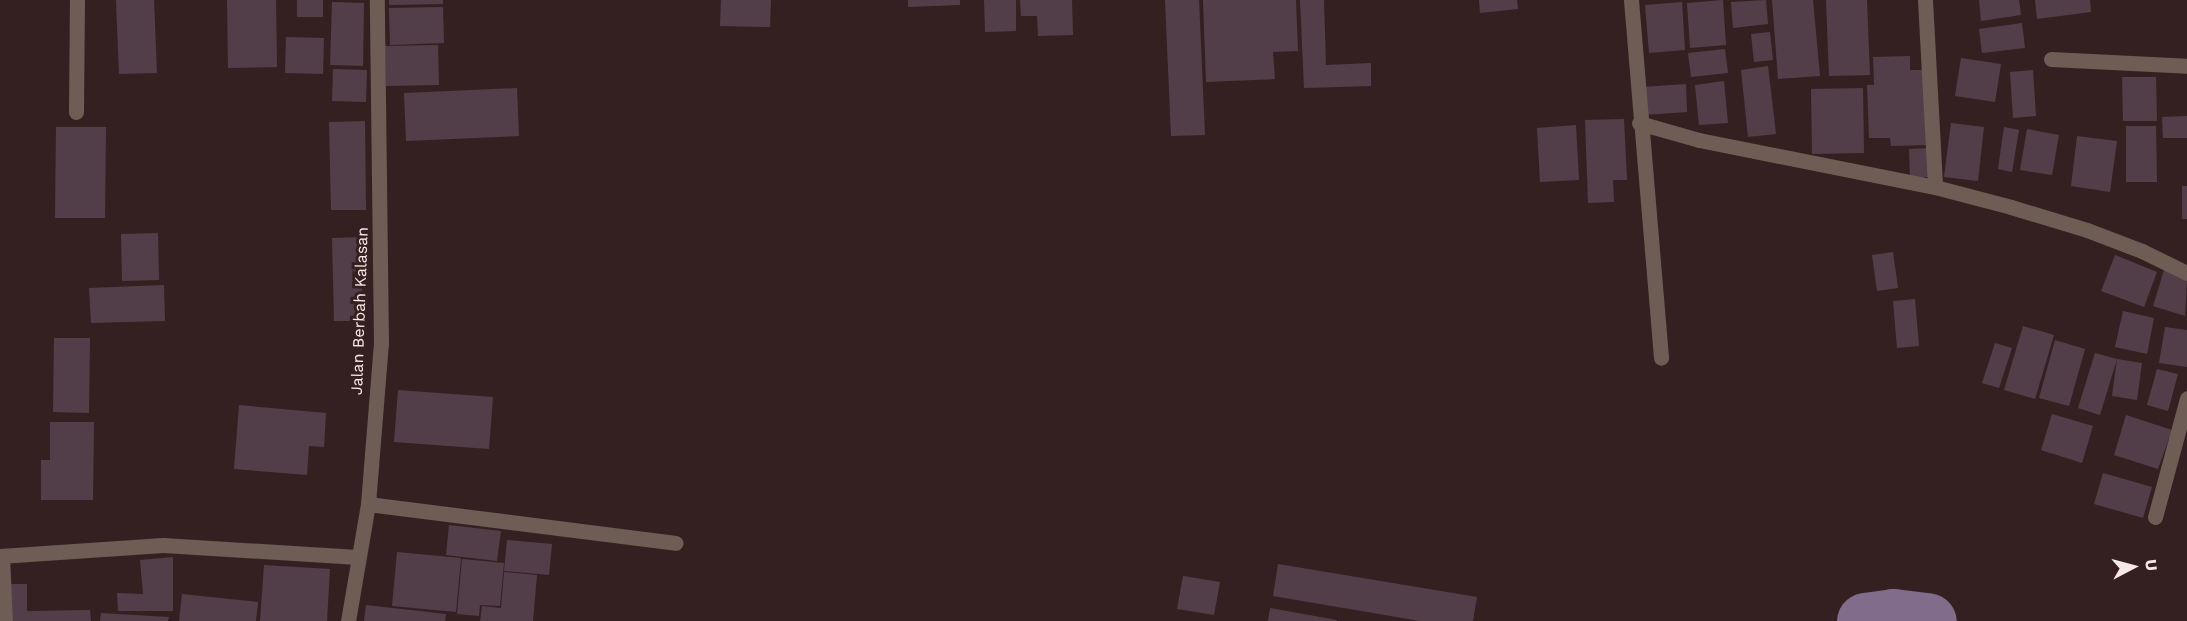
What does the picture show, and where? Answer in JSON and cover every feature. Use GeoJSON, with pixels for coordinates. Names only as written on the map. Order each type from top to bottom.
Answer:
{"type":"FeatureCollection","features":[{"type":"Feature","properties":{"kind":"street"},"geometry":{"type":"LineString","coordinates":[[76,112],[77,0]]}},
{"type":"Feature","properties":{"kind":"street","name":"Jalan Berbah Kalasan"},"geometry":{"type":"LineString","coordinates":[[348,621],[368,504],[381,345],[377,0]]}},
{"type":"Feature","properties":{"kind":"street"},"geometry":{"type":"LineString","coordinates":[[1631,0],[1639,123],[1661,358]]}},
{"type":"Feature","properties":{"kind":"street"},"geometry":{"type":"LineString","coordinates":[[1925,0],[1935,187]]}},
{"type":"Feature","properties":{"kind":"street"},"geometry":{"type":"LineString","coordinates":[[2051,59],[2187,66]]}},
{"type":"Feature","properties":{"kind":"street"},"geometry":{"type":"LineString","coordinates":[[1639,123],[1699,140],[1935,187],[2087,230],[2142,251],[2187,273]]}},
{"type":"Feature","properties":{"kind":"street"},"geometry":{"type":"LineString","coordinates":[[2155,517],[2187,398]]}},
{"type":"Feature","properties":{"kind":"street"},"geometry":{"type":"LineString","coordinates":[[368,504],[676,543]]}},
{"type":"Feature","properties":{"kind":"street"},"geometry":{"type":"LineString","coordinates":[[5,621],[1,556],[163,545],[358,556]]}},
{"type":"Feature","properties":{"kind":"building"},"geometry":{"type":"Polygon","coordinates":[[[116,0],[154,0],[157,73],[119,74],[116,0]]]}},
{"type":"Feature","properties":{"kind":"building"},"geometry":{"type":"Polygon","coordinates":[[[227,0],[276,0],[277,67],[228,68],[227,0]]]}},
{"type":"Feature","properties":{"kind":"building"},"geometry":{"type":"Polygon","coordinates":[[[297,0],[323,0],[323,17],[297,17],[297,0]]]}},
{"type":"Feature","properties":{"kind":"building"},"geometry":{"type":"Polygon","coordinates":[[[389,0],[443,0],[443,4],[389,5],[389,0]]]}},
{"type":"Feature","properties":{"kind":"building"},"geometry":{"type":"Polygon","coordinates":[[[721,0],[771,0],[770,27],[720,26],[721,0]]]}},
{"type":"Feature","properties":{"kind":"building"},"geometry":{"type":"Polygon","coordinates":[[[908,0],[960,0],[960,5],[908,7],[908,0]]]}},
{"type":"Feature","properties":{"kind":"building"},"geometry":{"type":"Polygon","coordinates":[[[984,0],[1016,0],[1016,31],[985,32],[984,0]]]}},
{"type":"Feature","properties":{"kind":"building"},"geometry":{"type":"Polygon","coordinates":[[[1020,0],[1072,0],[1073,35],[1038,36],[1037,16],[1021,16],[1020,0]]]}},
{"type":"Feature","properties":{"kind":"building"},"geometry":{"type":"Polygon","coordinates":[[[1165,0],[1199,0],[1205,135],[1171,136],[1165,0]]]}},
{"type":"Feature","properties":{"kind":"building"},"geometry":{"type":"Polygon","coordinates":[[[1203,0],[1296,0],[1298,51],[1273,52],[1275,79],[1206,82],[1203,0]]]}},
{"type":"Feature","properties":{"kind":"building"},"geometry":{"type":"Polygon","coordinates":[[[1300,0],[1324,0],[1326,65],[1371,63],[1371,86],[1304,88],[1300,0]]]}},
{"type":"Feature","properties":{"kind":"building"},"geometry":{"type":"Polygon","coordinates":[[[1479,0],[1517,0],[1518,9],[1480,13],[1479,0]]]}},
{"type":"Feature","properties":{"kind":"building"},"geometry":{"type":"Polygon","coordinates":[[[1723,0],[1726,45],[1690,48],[1687,3],[1723,0]]]}},
{"type":"Feature","properties":{"kind":"building"},"geometry":{"type":"Polygon","coordinates":[[[1766,0],[1768,24],[1733,28],[1731,2],[1766,0]]]}},
{"type":"Feature","properties":{"kind":"building"},"geometry":{"type":"Polygon","coordinates":[[[1772,0],[1813,0],[1820,76],[1778,79],[1772,0]]]}},
{"type":"Feature","properties":{"kind":"building"},"geometry":{"type":"Polygon","coordinates":[[[1826,0],[1867,0],[1870,75],[1829,76],[1826,0]]]}},
{"type":"Feature","properties":{"kind":"building"},"geometry":{"type":"Polygon","coordinates":[[[1979,0],[2019,0],[2021,15],[1981,21],[1979,0]]]}},
{"type":"Feature","properties":{"kind":"building"},"geometry":{"type":"Polygon","coordinates":[[[2035,0],[2090,0],[2091,12],[2037,19],[2035,0]]]}},
{"type":"Feature","properties":{"kind":"building"},"geometry":{"type":"Polygon","coordinates":[[[332,2],[364,3],[363,66],[330,65],[332,2]]]}},
{"type":"Feature","properties":{"kind":"building"},"geometry":{"type":"Polygon","coordinates":[[[1682,2],[1685,50],[1649,53],[1645,5],[1682,2]]]}},
{"type":"Feature","properties":{"kind":"building"},"geometry":{"type":"Polygon","coordinates":[[[443,7],[444,43],[390,45],[389,8],[443,7]]]}},
{"type":"Feature","properties":{"kind":"building"},"geometry":{"type":"Polygon","coordinates":[[[2022,23],[2025,48],[1982,53],[1979,29],[2022,23]]]}},
{"type":"Feature","properties":{"kind":"building"},"geometry":{"type":"Polygon","coordinates":[[[1770,32],[1773,60],[1754,62],[1751,34],[1770,32]]]}},
{"type":"Feature","properties":{"kind":"building"},"geometry":{"type":"Polygon","coordinates":[[[286,37],[324,38],[323,74],[285,73],[286,37]]]}},
{"type":"Feature","properties":{"kind":"building"},"geometry":{"type":"Polygon","coordinates":[[[438,45],[439,85],[386,86],[385,46],[438,45]]]}},
{"type":"Feature","properties":{"kind":"building"},"geometry":{"type":"Polygon","coordinates":[[[1725,49],[1728,73],[1691,77],[1688,53],[1725,49]]]}},
{"type":"Feature","properties":{"kind":"building"},"geometry":{"type":"Polygon","coordinates":[[[1910,56],[1910,70],[1927,70],[1929,145],[1891,146],[1890,138],[1869,138],[1867,85],[1874,85],[1873,57],[1910,56]]]}},
{"type":"Feature","properties":{"kind":"building"},"geometry":{"type":"Polygon","coordinates":[[[1961,58],[2001,64],[1995,102],[1955,96],[1961,58]]]}},
{"type":"Feature","properties":{"kind":"building"},"geometry":{"type":"Polygon","coordinates":[[[1768,66],[1776,134],[1748,137],[1741,70],[1768,66]]]}},
{"type":"Feature","properties":{"kind":"building"},"geometry":{"type":"Polygon","coordinates":[[[333,69],[367,70],[366,102],[332,101],[333,69]]]}},
{"type":"Feature","properties":{"kind":"building"},"geometry":{"type":"Polygon","coordinates":[[[2033,70],[2036,116],[2013,118],[2010,72],[2033,70]]]}},
{"type":"Feature","properties":{"kind":"building"},"geometry":{"type":"Polygon","coordinates":[[[2122,77],[2156,77],[2157,121],[2123,121],[2122,77]]]}},
{"type":"Feature","properties":{"kind":"building"},"geometry":{"type":"Polygon","coordinates":[[[1724,81],[1728,123],[1699,125],[1695,85],[1724,81]]]}},
{"type":"Feature","properties":{"kind":"building"},"geometry":{"type":"Polygon","coordinates":[[[1686,84],[1687,112],[1644,115],[1642,87],[1686,84]]]}},
{"type":"Feature","properties":{"kind":"building"},"geometry":{"type":"Polygon","coordinates":[[[517,88],[519,136],[406,141],[404,93],[517,88]]]}},
{"type":"Feature","properties":{"kind":"building"},"geometry":{"type":"Polygon","coordinates":[[[1863,88],[1864,153],[1812,154],[1811,89],[1863,88]]]}},
{"type":"Feature","properties":{"kind":"building"},"geometry":{"type":"Polygon","coordinates":[[[2187,116],[2187,138],[2163,138],[2162,117],[2187,116]]]}},
{"type":"Feature","properties":{"kind":"building"},"geometry":{"type":"Polygon","coordinates":[[[1624,119],[1627,180],[1613,180],[1614,202],[1588,203],[1585,120],[1624,119]]]}},
{"type":"Feature","properties":{"kind":"building"},"geometry":{"type":"Polygon","coordinates":[[[365,121],[366,210],[331,210],[329,122],[365,121]]]}},
{"type":"Feature","properties":{"kind":"building"},"geometry":{"type":"Polygon","coordinates":[[[1951,123],[1984,127],[1978,181],[1944,177],[1951,123]]]}},
{"type":"Feature","properties":{"kind":"building"},"geometry":{"type":"Polygon","coordinates":[[[1576,125],[1579,180],[1540,182],[1537,128],[1576,125]]]}},
{"type":"Feature","properties":{"kind":"building"},"geometry":{"type":"Polygon","coordinates":[[[2126,126],[2156,126],[2157,182],[2126,182],[2126,126]]]}},
{"type":"Feature","properties":{"kind":"building"},"geometry":{"type":"Polygon","coordinates":[[[56,127],[106,127],[105,218],[55,218],[56,127]]]}},
{"type":"Feature","properties":{"kind":"building"},"geometry":{"type":"Polygon","coordinates":[[[2004,127],[2019,130],[2012,172],[1998,169],[2004,127]]]}},
{"type":"Feature","properties":{"kind":"building"},"geometry":{"type":"Polygon","coordinates":[[[2027,129],[2059,135],[2052,175],[2020,170],[2027,129]]]}},
{"type":"Feature","properties":{"kind":"building"},"geometry":{"type":"Polygon","coordinates":[[[2077,136],[2117,141],[2110,192],[2071,186],[2077,136]]]}},
{"type":"Feature","properties":{"kind":"building"},"geometry":{"type":"Polygon","coordinates":[[[1929,148],[1930,177],[1910,178],[1909,149],[1929,148]]]}},
{"type":"Feature","properties":{"kind":"building"},"geometry":{"type":"Polygon","coordinates":[[[2182,186],[2187,186],[2187,219],[2182,219],[2182,186]]]}},
{"type":"Feature","properties":{"kind":"building"},"geometry":{"type":"Polygon","coordinates":[[[158,233],[159,280],[122,281],[121,234],[158,233]]]}},
{"type":"Feature","properties":{"kind":"building"},"geometry":{"type":"Polygon","coordinates":[[[361,237],[363,321],[334,321],[332,238],[361,237]]]}},
{"type":"Feature","properties":{"kind":"building"},"geometry":{"type":"Polygon","coordinates":[[[1893,252],[1898,288],[1877,291],[1872,255],[1893,252]]]}},
{"type":"Feature","properties":{"kind":"building"},"geometry":{"type":"Polygon","coordinates":[[[2115,255],[2157,272],[2144,307],[2101,291],[2115,255]]]}},
{"type":"Feature","properties":{"kind":"building"},"geometry":{"type":"Polygon","coordinates":[[[2164,270],[2187,277],[2185,316],[2153,306],[2164,270]]]}},
{"type":"Feature","properties":{"kind":"building"},"geometry":{"type":"Polygon","coordinates":[[[164,285],[165,321],[91,323],[89,288],[164,285]]]}},
{"type":"Feature","properties":{"kind":"building"},"geometry":{"type":"Polygon","coordinates":[[[1915,299],[1919,346],[1897,348],[1893,301],[1915,299]]]}},
{"type":"Feature","properties":{"kind":"building"},"geometry":{"type":"Polygon","coordinates":[[[2123,311],[2154,318],[2147,354],[2115,347],[2123,311]]]}},
{"type":"Feature","properties":{"kind":"building"},"geometry":{"type":"Polygon","coordinates":[[[2023,326],[2054,335],[2035,399],[2004,390],[2023,326]]]}},
{"type":"Feature","properties":{"kind":"building"},"geometry":{"type":"Polygon","coordinates":[[[2165,327],[2187,330],[2187,367],[2159,363],[2165,327]]]}},
{"type":"Feature","properties":{"kind":"building"},"geometry":{"type":"Polygon","coordinates":[[[54,338],[90,338],[89,413],[53,412],[54,338]]]}},
{"type":"Feature","properties":{"kind":"building"},"geometry":{"type":"Polygon","coordinates":[[[2055,340],[2085,349],[2069,406],[2039,398],[2055,340]]]}},
{"type":"Feature","properties":{"kind":"building"},"geometry":{"type":"Polygon","coordinates":[[[1995,343],[2012,348],[1999,388],[1982,383],[1995,343]]]}},
{"type":"Feature","properties":{"kind":"building"},"geometry":{"type":"Polygon","coordinates":[[[2095,353],[2117,359],[2100,415],[2078,408],[2095,353]]]}},
{"type":"Feature","properties":{"kind":"building"},"geometry":{"type":"Polygon","coordinates":[[[2117,359],[2142,363],[2137,400],[2112,396],[2117,359]]]}},
{"type":"Feature","properties":{"kind":"building"},"geometry":{"type":"Polygon","coordinates":[[[2157,369],[2178,374],[2168,411],[2147,405],[2157,369]]]}},
{"type":"Feature","properties":{"kind":"building"},"geometry":{"type":"Polygon","coordinates":[[[398,390],[493,397],[489,449],[394,442],[398,390]]]}},
{"type":"Feature","properties":{"kind":"building"},"geometry":{"type":"Polygon","coordinates":[[[239,405],[326,413],[324,447],[309,446],[307,475],[234,469],[239,405]]]}},
{"type":"Feature","properties":{"kind":"building"},"geometry":{"type":"Polygon","coordinates":[[[2052,414],[2093,426],[2082,463],[2041,450],[2052,414]]]}},
{"type":"Feature","properties":{"kind":"building"},"geometry":{"type":"Polygon","coordinates":[[[2126,415],[2172,430],[2158,469],[2114,455],[2126,415]]]}},
{"type":"Feature","properties":{"kind":"building"},"geometry":{"type":"Polygon","coordinates":[[[50,422],[94,422],[93,500],[41,500],[41,460],[50,460],[50,422]]]}},
{"type":"Feature","properties":{"kind":"building"},"geometry":{"type":"Polygon","coordinates":[[[2103,473],[2152,487],[2143,518],[2094,504],[2103,473]]]}},
{"type":"Feature","properties":{"kind":"building"},"geometry":{"type":"Polygon","coordinates":[[[449,525],[501,531],[497,561],[446,555],[449,525]]]}},
{"type":"Feature","properties":{"kind":"building"},"geometry":{"type":"Polygon","coordinates":[[[507,540],[552,544],[549,575],[504,571],[507,540]]]}},
{"type":"Feature","properties":{"kind":"building"},"geometry":{"type":"Polygon","coordinates":[[[397,552],[461,558],[456,612],[392,606],[397,552]]]}},
{"type":"Feature","properties":{"kind":"building"},"geometry":{"type":"Polygon","coordinates":[[[173,557],[173,611],[118,611],[117,593],[143,594],[140,560],[173,557]]]}},
{"type":"Feature","properties":{"kind":"building"},"geometry":{"type":"Polygon","coordinates":[[[462,559],[504,563],[500,606],[480,605],[479,616],[457,614],[462,559]]]}},
{"type":"Feature","properties":{"kind":"building"},"geometry":{"type":"Polygon","coordinates":[[[1278,564],[1477,597],[1473,621],[1420,621],[1273,596],[1278,564]]]}},
{"type":"Feature","properties":{"kind":"building"},"geometry":{"type":"Polygon","coordinates":[[[264,565],[330,569],[327,621],[260,621],[264,565]]]}},
{"type":"Feature","properties":{"kind":"building"},"geometry":{"type":"Polygon","coordinates":[[[504,572],[537,575],[533,621],[480,621],[482,606],[501,608],[504,572]]]}},
{"type":"Feature","properties":{"kind":"building"},"geometry":{"type":"Polygon","coordinates":[[[1183,576],[1220,582],[1214,615],[1177,609],[1183,576]]]}},
{"type":"Feature","properties":{"kind":"building"},"geometry":{"type":"Polygon","coordinates":[[[8,584],[27,584],[27,611],[90,610],[91,621],[9,621],[8,584]]]}},
{"type":"Feature","properties":{"kind":"building"},"geometry":{"type":"Polygon","coordinates":[[[182,594],[258,602],[256,621],[179,621],[182,594]]]}},
{"type":"Feature","properties":{"kind":"building"},"geometry":{"type":"Polygon","coordinates":[[[366,605],[446,614],[445,621],[364,621],[366,605]]]}},
{"type":"Feature","properties":{"kind":"building"},"geometry":{"type":"Polygon","coordinates":[[[1270,608],[1337,620],[1337,621],[1268,621],[1270,608]]]}},
{"type":"Feature","properties":{"kind":"building"},"geometry":{"type":"Polygon","coordinates":[[[101,613],[169,617],[168,621],[100,621],[101,613]]]}},
{"type":"Feature","properties":{"kind":"waterway"},"geometry":{"type":"LineString","coordinates":[[1865,621],[1893,617],[1928,621]]}}]}
